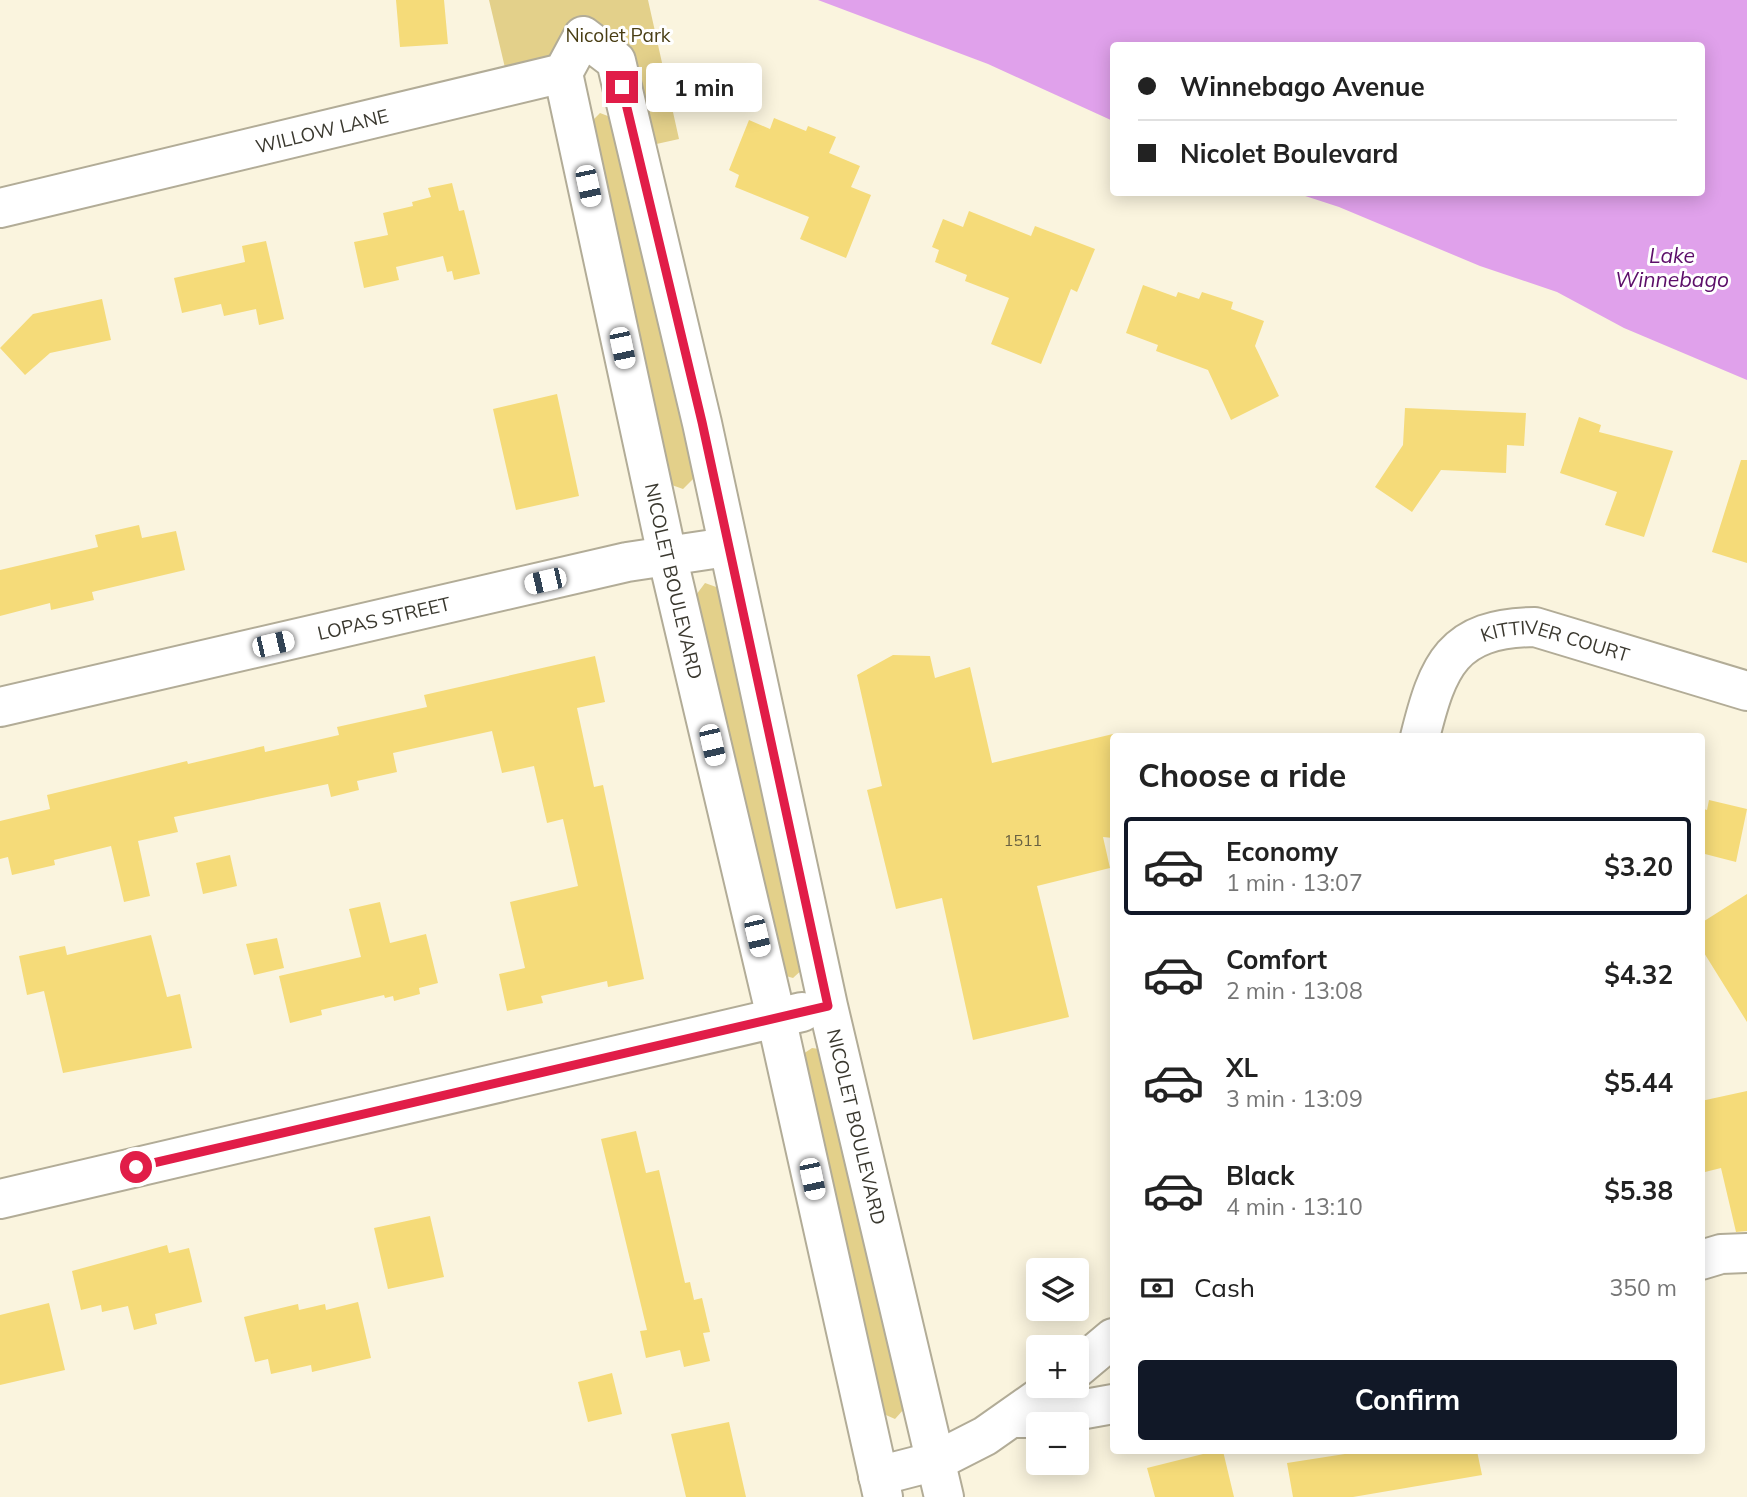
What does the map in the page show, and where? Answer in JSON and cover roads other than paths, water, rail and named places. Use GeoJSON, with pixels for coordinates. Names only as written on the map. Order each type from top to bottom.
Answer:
{"type":"FeatureCollection","features":[{"type":"Feature","properties":{"kind":"street","name":"NICOLET BOULEVARD"},"geometry":{"type":"LineString","coordinates":[[880,1486],[776,1017],[667,555],[563,73],[583,36],[616,61],[702,422],[828,1006],[940,1479]]}},
{"type":"Feature","properties":{"kind":"street","name":"WILLOW LANE"},"geometry":{"type":"LineString","coordinates":[[0,208],[563,73]]}},
{"type":"Feature","properties":{"kind":"street","name":"LOPAS STREET"},"geometry":{"type":"LineString","coordinates":[[0,707],[667,555],[727,547]]}},
{"type":"Feature","properties":{"kind":"street","name":"KITTIVER COURT"},"geometry":{"type":"LineString","coordinates":[[1421,733],[1433,687],[1442,669],[1461,647],[1486,632],[1505,627],[1535,627],[1747,691]]}},
{"type":"Feature","properties":{"kind":"street"},"geometry":{"type":"LineString","coordinates":[[0,1199],[828,1006]]}},
{"type":"Feature","properties":{"kind":"street"},"geometry":{"type":"LineString","coordinates":[[1705,1258],[1747,1253]]}},
{"type":"Feature","properties":{"kind":"street"},"geometry":{"type":"LineString","coordinates":[[1089,1358],[1110,1341]]}},
{"type":"Feature","properties":{"kind":"street"},"geometry":{"type":"LineString","coordinates":[[880,1486],[940,1479],[985,1436],[1040,1398]]}},
{"type":"Feature","properties":{"kind":"street"},"geometry":{"type":"LineString","coordinates":[[1013,1418],[1035,1418],[1110,1405]]}},
{"type":"Feature","properties":{"kind":"water","name":"Lake Winnebago"},"geometry":{"type":"Polygon","coordinates":[[[818,0],[1747,0],[1747,380],[1624,328],[1557,292],[1480,266],[1339,207],[1305,196],[1705,196],[1705,42],[1110,42],[1110,120],[988,64],[818,0]]]}},
{"type":"Feature","properties":{"kind":"park label","name":"Nicolet Park"},"geometry":{"type":"Point","coordinates":[618,35]}}]}
